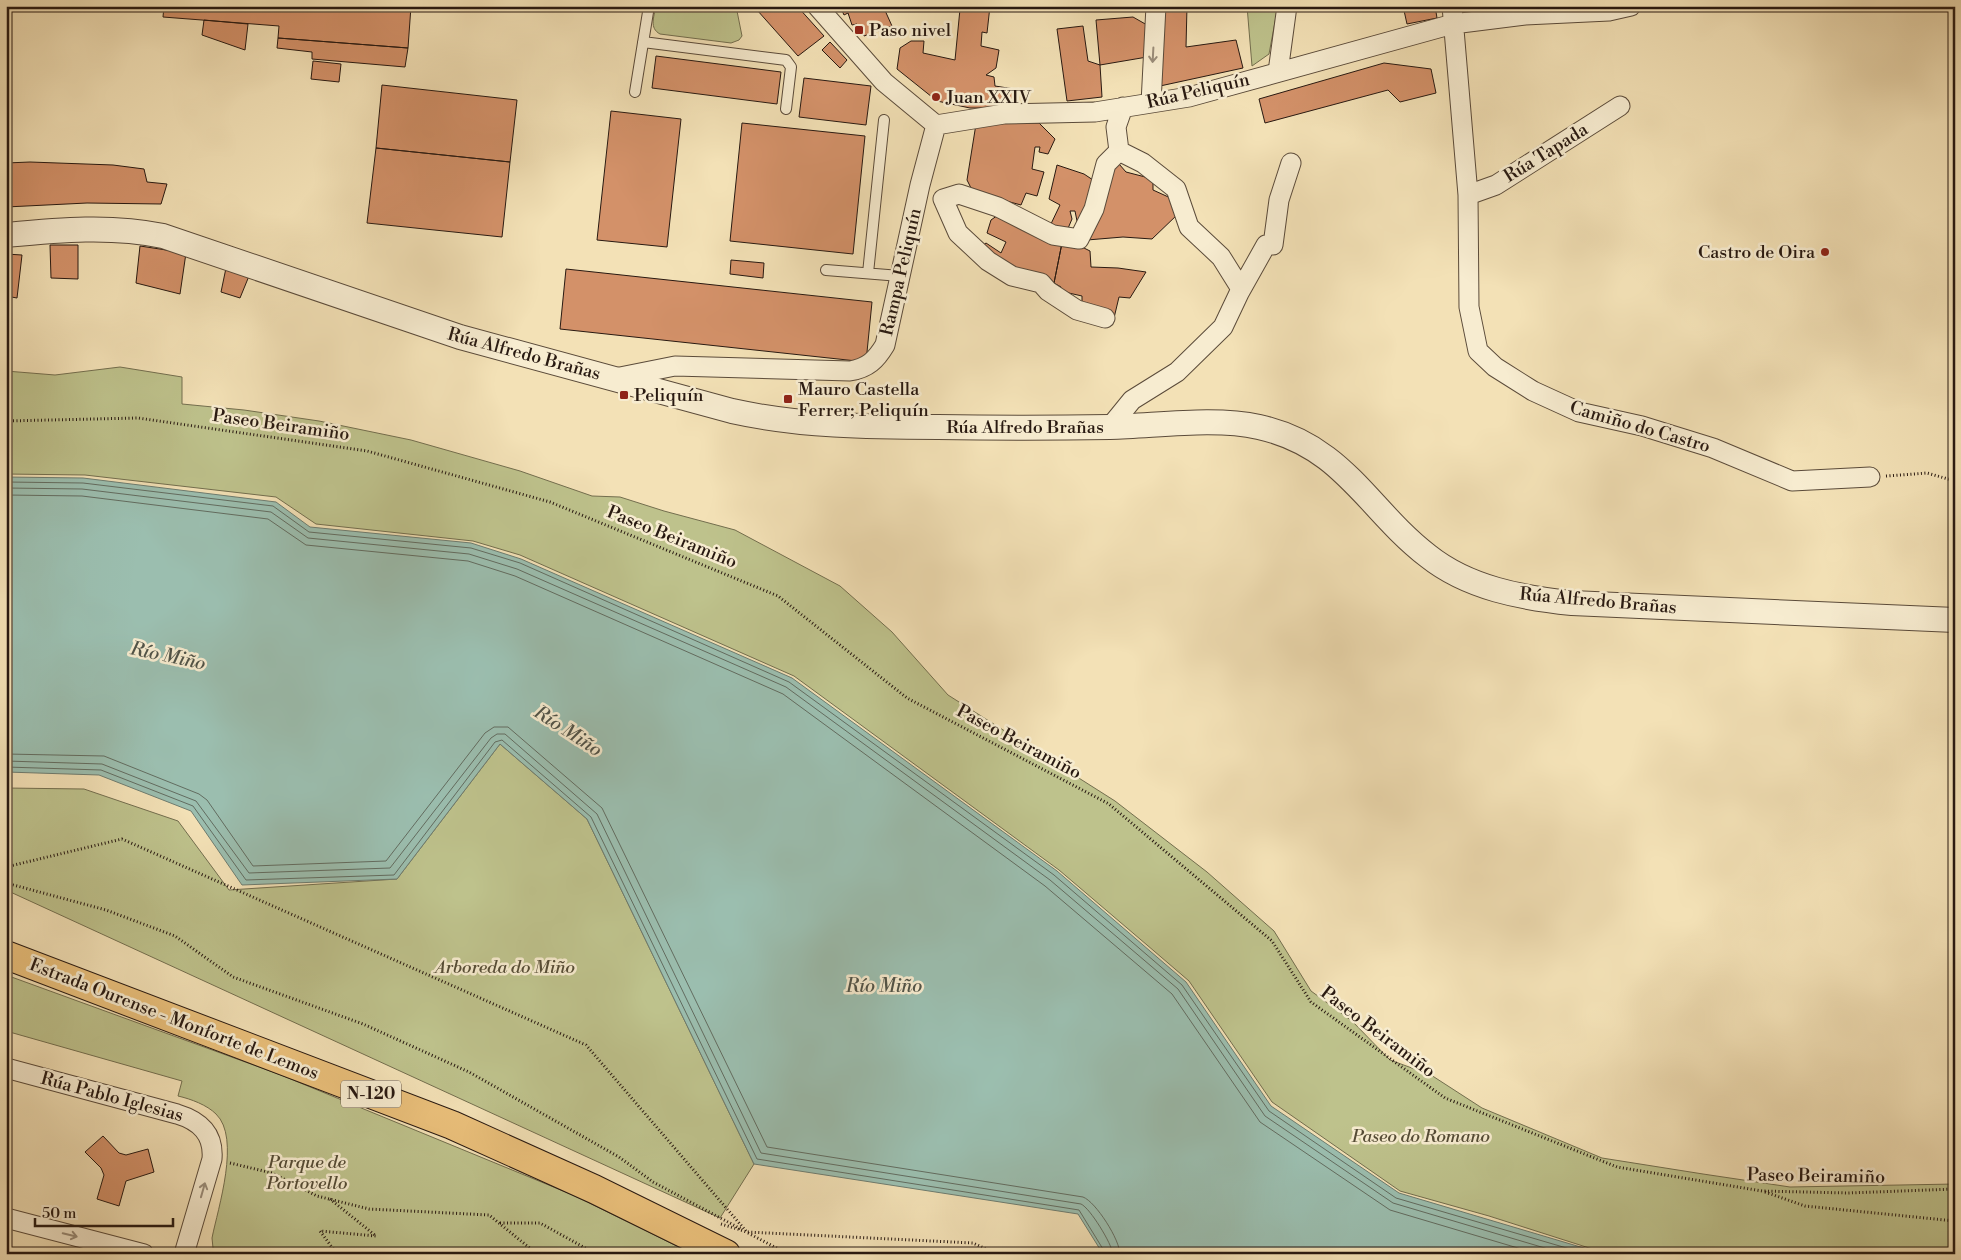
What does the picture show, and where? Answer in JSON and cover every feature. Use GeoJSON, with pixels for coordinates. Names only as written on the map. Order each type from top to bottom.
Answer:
{"type":"FeatureCollection","features":[{"type":"Feature","properties":{"kind":"highway","name":"Estrada Ourense - Monforte de Lemos"},"geometry":{"type":"LineString","coordinates":[[6,955],[452,1125],[594,1189],[726,1254]]}},
{"type":"Feature","properties":{"kind":"street"},"geometry":{"type":"LineString","coordinates":[[817,6],[884,82],[936,125]]}},
{"type":"Feature","properties":{"kind":"street"},"geometry":{"type":"LineString","coordinates":[[1151,103],[1156,6]]}},
{"type":"Feature","properties":{"kind":"street"},"geometry":{"type":"LineString","coordinates":[[1278,72],[1287,6]]}},
{"type":"Feature","properties":{"kind":"street","name":"Rúa Peliquín"},"geometry":{"type":"LineString","coordinates":[[936,125],[1004,114],[1094,112],[1189,97],[1278,72],[1452,15],[1525,15],[1609,11],[1631,6]]}},
{"type":"Feature","properties":{"kind":"street","name":"Camiño do Castro"},"geometry":{"type":"LineString","coordinates":[[1452,15],[1468,194],[1469,308],[1478,351],[1495,367],[1533,391],[1579,412],[1642,426],[1713,448],[1792,481],[1870,477]]}},
{"type":"Feature","properties":{"kind":"street","name":"Rúa Tapada"},"geometry":{"type":"LineString","coordinates":[[1468,194],[1496,185],[1620,106]]}},
{"type":"Feature","properties":{"kind":"street"},"geometry":{"type":"LineString","coordinates":[[1119,150],[1116,127],[1123,107]]}},
{"type":"Feature","properties":{"kind":"street","name":"Rampa Peliquín"},"geometry":{"type":"LineString","coordinates":[[613,378],[675,366],[850,371],[861,369],[871,364],[884,346],[920,185],[936,125]]}},
{"type":"Feature","properties":{"kind":"street"},"geometry":{"type":"LineString","coordinates":[[1105,318],[1077,310],[1048,291],[1041,283],[1012,276],[988,261],[958,233],[943,199],[959,194],[998,207],[1053,235],[1078,239],[1094,209],[1106,164],[1119,150]]}},
{"type":"Feature","properties":{"kind":"street"},"geometry":{"type":"LineString","coordinates":[[1119,150],[1143,163],[1176,189],[1189,227],[1221,257],[1241,289],[1239,292]]}},
{"type":"Feature","properties":{"kind":"street"},"geometry":{"type":"LineString","coordinates":[[1110,427],[1132,400],[1177,372],[1223,327],[1239,292],[1266,245],[1273,245],[1279,200],[1291,163]]}},
{"type":"Feature","properties":{"kind":"street","name":"Rampa Peliquín"},"geometry":{"type":"LineString","coordinates":[[920,185],[943,199]]}},
{"type":"Feature","properties":{"kind":"street","name":"Rúa Alfredo Brañas"},"geometry":{"type":"LineString","coordinates":[[6,235],[98,228],[144,232],[163,236],[460,337],[732,412],[809,424],[894,427],[1110,427],[1223,423],[1242,424],[1278,432],[1300,441],[1342,470],[1429,558],[1471,581],[1521,596],[1572,603],[1955,620]]}},
{"type":"Feature","properties":{"kind":"street","name":"Rúa Pablo Iglesias"},"geometry":{"type":"LineString","coordinates":[[6,1068],[189,1117],[201,1126],[209,1136],[213,1147],[212,1159],[184,1254]]}},
{"type":"Feature","properties":{"kind":"street"},"geometry":{"type":"LineString","coordinates":[[6,1218],[144,1254]]}},
{"type":"Feature","properties":{"kind":"lane"},"geometry":{"type":"LineString","coordinates":[[635,92],[649,6]]}},
{"type":"Feature","properties":{"kind":"lane"},"geometry":{"type":"LineString","coordinates":[[643,42],[786,60],[791,67],[786,109]]}},
{"type":"Feature","properties":{"kind":"lane"},"geometry":{"type":"LineString","coordinates":[[868,273],[884,120]]}},
{"type":"Feature","properties":{"kind":"lane"},"geometry":{"type":"LineString","coordinates":[[826,270],[900,276]]}},
{"type":"Feature","properties":{"kind":"path","name":"Paseo Beiramiño"},"geometry":{"type":"LineString","coordinates":[[6,421],[138,418],[367,451],[550,502],[778,596],[907,698],[1109,804],[1272,941],[1311,1002],[1445,1098],[1617,1167],[1762,1191],[1848,1193],[1955,1189]]}},
{"type":"Feature","properties":{"kind":"path"},"geometry":{"type":"LineString","coordinates":[[1870,477],[1927,473],[1955,481]]}},
{"type":"Feature","properties":{"kind":"path"},"geometry":{"type":"LineString","coordinates":[[6,867],[122,839],[586,1045],[746,1232],[973,1244],[997,1254]]}},
{"type":"Feature","properties":{"kind":"path"},"geometry":{"type":"LineString","coordinates":[[6,883],[106,910],[175,936],[233,977],[363,1024],[469,1072],[619,1156],[653,1182],[788,1254]]}},
{"type":"Feature","properties":{"kind":"path"},"geometry":{"type":"LineString","coordinates":[[212,1159],[272,1173],[317,1196],[369,1209],[489,1215],[537,1254]]}},
{"type":"Feature","properties":{"kind":"path"},"geometry":{"type":"LineString","coordinates":[[1762,1191],[1805,1206],[1955,1221]]}},
{"type":"Feature","properties":{"kind":"path"},"geometry":{"type":"LineString","coordinates":[[329,1199],[376,1236],[320,1231],[337,1254]]}},
{"type":"Feature","properties":{"kind":"path"},"geometry":{"type":"LineString","coordinates":[[499,1223],[540,1223],[596,1254]]}},
{"type":"Feature","properties":{"kind":"green space"},"geometry":{"type":"Polygon","coordinates":[[[656,6],[736,6],[742,36],[739,40],[731,43],[660,34],[654,29],[653,25],[656,6]]]}},
{"type":"Feature","properties":{"kind":"green space"},"geometry":{"type":"Polygon","coordinates":[[[1247,6],[1278,6],[1269,54],[1252,66],[1247,6]]]}},
{"type":"Feature","properties":{"kind":"green space","name":"Paseo do Romano"},"geometry":{"type":"Polygon","coordinates":[[[120,367],[182,377],[182,404],[244,410],[319,421],[411,440],[520,471],[592,496],[620,497],[735,530],[840,586],[892,632],[948,695],[1115,801],[1207,872],[1274,931],[1311,991],[1352,1021],[1390,1060],[1431,1075],[1482,1108],[1602,1158],[1790,1187],[1955,1184],[1955,1254],[1608,1254],[1489,1216],[1400,1191],[1272,1102],[1189,981],[1059,870],[794,676],[520,555],[473,541],[316,524],[276,497],[85,475],[6,474],[6,371],[55,375],[120,367]]]}},
{"type":"Feature","properties":{"kind":"green space","name":"Arboreda do Miño"},"geometry":{"type":"Polygon","coordinates":[[[500,744],[587,819],[754,1164],[720,1218],[6,890],[6,788],[84,789],[178,821],[229,890],[397,879],[500,744]]]}},
{"type":"Feature","properties":{"kind":"green space","name":"Parque de Portovello"},"geometry":{"type":"Polygon","coordinates":[[[6,975],[281,1075],[573,1195],[693,1254],[218,1254],[213,1248],[212,1238],[226,1174],[227,1139],[223,1125],[216,1114],[198,1103],[178,1096],[182,1081],[6,1031],[6,975]]]}},
{"type":"Feature","properties":{"kind":"water","name":"Río Miño"},"geometry":{"type":"Polygon","coordinates":[[[6,477],[83,478],[276,502],[310,527],[471,543],[521,559],[792,678],[1057,871],[1186,982],[1271,1106],[1399,1193],[1604,1254],[1103,1254],[1078,1214],[754,1164],[587,819],[500,744],[397,879],[242,885],[191,811],[99,775],[6,772],[6,477]]]}},
{"type":"Feature","properties":{"kind":"building"},"geometry":{"type":"Polygon","coordinates":[[[164,6],[411,6],[408,48],[278,38],[279,26],[163,17],[164,6]]]}},
{"type":"Feature","properties":{"kind":"building"},"geometry":{"type":"Polygon","coordinates":[[[761,6],[797,6],[824,36],[798,56],[757,10],[761,6]]]}},
{"type":"Feature","properties":{"kind":"building"},"geometry":{"type":"Polygon","coordinates":[[[840,6],[883,6],[892,26],[864,36],[857,24],[852,25],[848,13],[844,15],[840,6]]]}},
{"type":"Feature","properties":{"kind":"building"},"geometry":{"type":"Polygon","coordinates":[[[964,6],[990,6],[987,33],[982,32],[981,46],[999,50],[996,68],[986,75],[994,77],[995,86],[1014,89],[1013,108],[970,108],[937,101],[897,69],[900,48],[911,41],[924,41],[923,53],[955,60],[960,9],[964,6]]]}},
{"type":"Feature","properties":{"kind":"building"},"geometry":{"type":"Polygon","coordinates":[[[1163,6],[1187,6],[1186,47],[1236,40],[1243,68],[1160,86],[1163,6]]]}},
{"type":"Feature","properties":{"kind":"building"},"geometry":{"type":"Polygon","coordinates":[[[1403,6],[1435,6],[1437,18],[1407,24],[1403,6]]]}},
{"type":"Feature","properties":{"kind":"building"},"geometry":{"type":"Polygon","coordinates":[[[1133,17],[1147,25],[1153,56],[1100,65],[1096,20],[1133,17]]]}},
{"type":"Feature","properties":{"kind":"building"},"geometry":{"type":"Polygon","coordinates":[[[204,20],[248,24],[245,50],[202,35],[204,20]]]}},
{"type":"Feature","properties":{"kind":"building"},"geometry":{"type":"Polygon","coordinates":[[[1083,26],[1088,61],[1100,65],[1102,97],[1067,101],[1057,29],[1083,26]]]}},
{"type":"Feature","properties":{"kind":"building"},"geometry":{"type":"Polygon","coordinates":[[[278,38],[408,48],[405,67],[312,59],[312,52],[277,48],[278,38]]]}},
{"type":"Feature","properties":{"kind":"building"},"geometry":{"type":"Polygon","coordinates":[[[830,42],[847,60],[840,68],[822,50],[830,42]]]}},
{"type":"Feature","properties":{"kind":"building"},"geometry":{"type":"Polygon","coordinates":[[[656,56],[781,72],[777,104],[652,88],[656,56]]]}},
{"type":"Feature","properties":{"kind":"building"},"geometry":{"type":"Polygon","coordinates":[[[313,61],[341,64],[339,82],[311,79],[313,61]]]}},
{"type":"Feature","properties":{"kind":"building"},"geometry":{"type":"Polygon","coordinates":[[[1384,63],[1431,69],[1436,93],[1400,102],[1388,90],[1265,123],[1259,99],[1384,63]]]}},
{"type":"Feature","properties":{"kind":"building"},"geometry":{"type":"Polygon","coordinates":[[[6,69],[9,69],[8,97],[6,96],[6,69]]]}},
{"type":"Feature","properties":{"kind":"building"},"geometry":{"type":"Polygon","coordinates":[[[804,78],[871,86],[866,125],[799,117],[804,78]]]}},
{"type":"Feature","properties":{"kind":"building"},"geometry":{"type":"Polygon","coordinates":[[[382,85],[517,100],[510,162],[376,148],[382,85]]]}},
{"type":"Feature","properties":{"kind":"building"},"geometry":{"type":"Polygon","coordinates":[[[611,111],[681,119],[667,247],[597,240],[611,111]]]}},
{"type":"Feature","properties":{"kind":"building"},"geometry":{"type":"Polygon","coordinates":[[[742,123],[865,136],[853,254],[730,241],[742,123]]]}},
{"type":"Feature","properties":{"kind":"building"},"geometry":{"type":"Polygon","coordinates":[[[1039,123],[1055,139],[1048,154],[1039,152],[1040,147],[1035,147],[1032,169],[1044,172],[1037,196],[1026,193],[1021,205],[973,192],[967,180],[976,124],[1039,123]]]}},
{"type":"Feature","properties":{"kind":"building"},"geometry":{"type":"Polygon","coordinates":[[[376,148],[510,162],[502,237],[367,223],[376,148]]]}},
{"type":"Feature","properties":{"kind":"building"},"geometry":{"type":"Polygon","coordinates":[[[6,163],[113,165],[144,169],[147,182],[167,184],[161,204],[87,203],[6,207],[6,163]]]}},
{"type":"Feature","properties":{"kind":"building"},"geometry":{"type":"Polygon","coordinates":[[[1119,164],[1126,172],[1153,179],[1153,190],[1175,200],[1178,214],[1152,239],[1123,237],[1087,240],[1113,166],[1119,164]]]}},
{"type":"Feature","properties":{"kind":"building"},"geometry":{"type":"Polygon","coordinates":[[[1057,165],[1084,174],[1096,182],[1078,226],[1075,211],[1070,211],[1072,219],[1066,233],[1049,228],[1060,205],[1049,199],[1057,165]]]}},
{"type":"Feature","properties":{"kind":"building"},"geometry":{"type":"Polygon","coordinates":[[[998,215],[1062,243],[1054,283],[1011,270],[978,249],[986,243],[1001,253],[1006,242],[987,233],[991,220],[998,215]]]}},
{"type":"Feature","properties":{"kind":"building"},"geometry":{"type":"Polygon","coordinates":[[[1062,243],[1080,246],[1090,251],[1091,267],[1146,272],[1130,298],[1119,297],[1114,318],[1082,307],[1082,296],[1060,291],[1061,287],[1054,283],[1062,243]]]}},
{"type":"Feature","properties":{"kind":"building"},"geometry":{"type":"Polygon","coordinates":[[[50,245],[78,245],[78,279],[51,278],[50,245]]]}},
{"type":"Feature","properties":{"kind":"building"},"geometry":{"type":"Polygon","coordinates":[[[140,246],[186,253],[180,294],[136,283],[140,246]]]}},
{"type":"Feature","properties":{"kind":"building"},"geometry":{"type":"Polygon","coordinates":[[[6,254],[22,255],[17,298],[6,296],[6,254]]]}},
{"type":"Feature","properties":{"kind":"building"},"geometry":{"type":"Polygon","coordinates":[[[731,260],[764,263],[763,278],[730,274],[731,260]]]}},
{"type":"Feature","properties":{"kind":"building"},"geometry":{"type":"Polygon","coordinates":[[[226,268],[249,276],[240,298],[221,292],[226,268]]]}},
{"type":"Feature","properties":{"kind":"building"},"geometry":{"type":"Polygon","coordinates":[[[566,269],[872,302],[866,362],[560,329],[566,269]]]}},
{"type":"Feature","properties":{"kind":"building"},"geometry":{"type":"Polygon","coordinates":[[[103,1136],[119,1153],[126,1155],[148,1149],[154,1172],[126,1181],[119,1206],[97,1199],[104,1175],[101,1168],[85,1152],[103,1136]]]}},
{"type":"Feature","properties":{"kind":"building"},"geometry":{"type":"Polygon","coordinates":[[[6,1247],[32,1254],[6,1254],[6,1247]]]}},
{"type":"Feature","properties":{"kind":"place","name":"Paso nivel"},"geometry":{"type":"Point","coordinates":[859,30]}},
{"type":"Feature","properties":{"kind":"place","name":"Juan XXIV"},"geometry":{"type":"Point","coordinates":[936,97]}},
{"type":"Feature","properties":{"kind":"place","name":"Castro de Oira"},"geometry":{"type":"Point","coordinates":[1825,252]}},
{"type":"Feature","properties":{"kind":"place","name":"Peliquín"},"geometry":{"type":"Point","coordinates":[624,395]}},
{"type":"Feature","properties":{"kind":"place","name":"Mauro Castella Ferrer; Peliquín"},"geometry":{"type":"Point","coordinates":[788,399]}}]}
